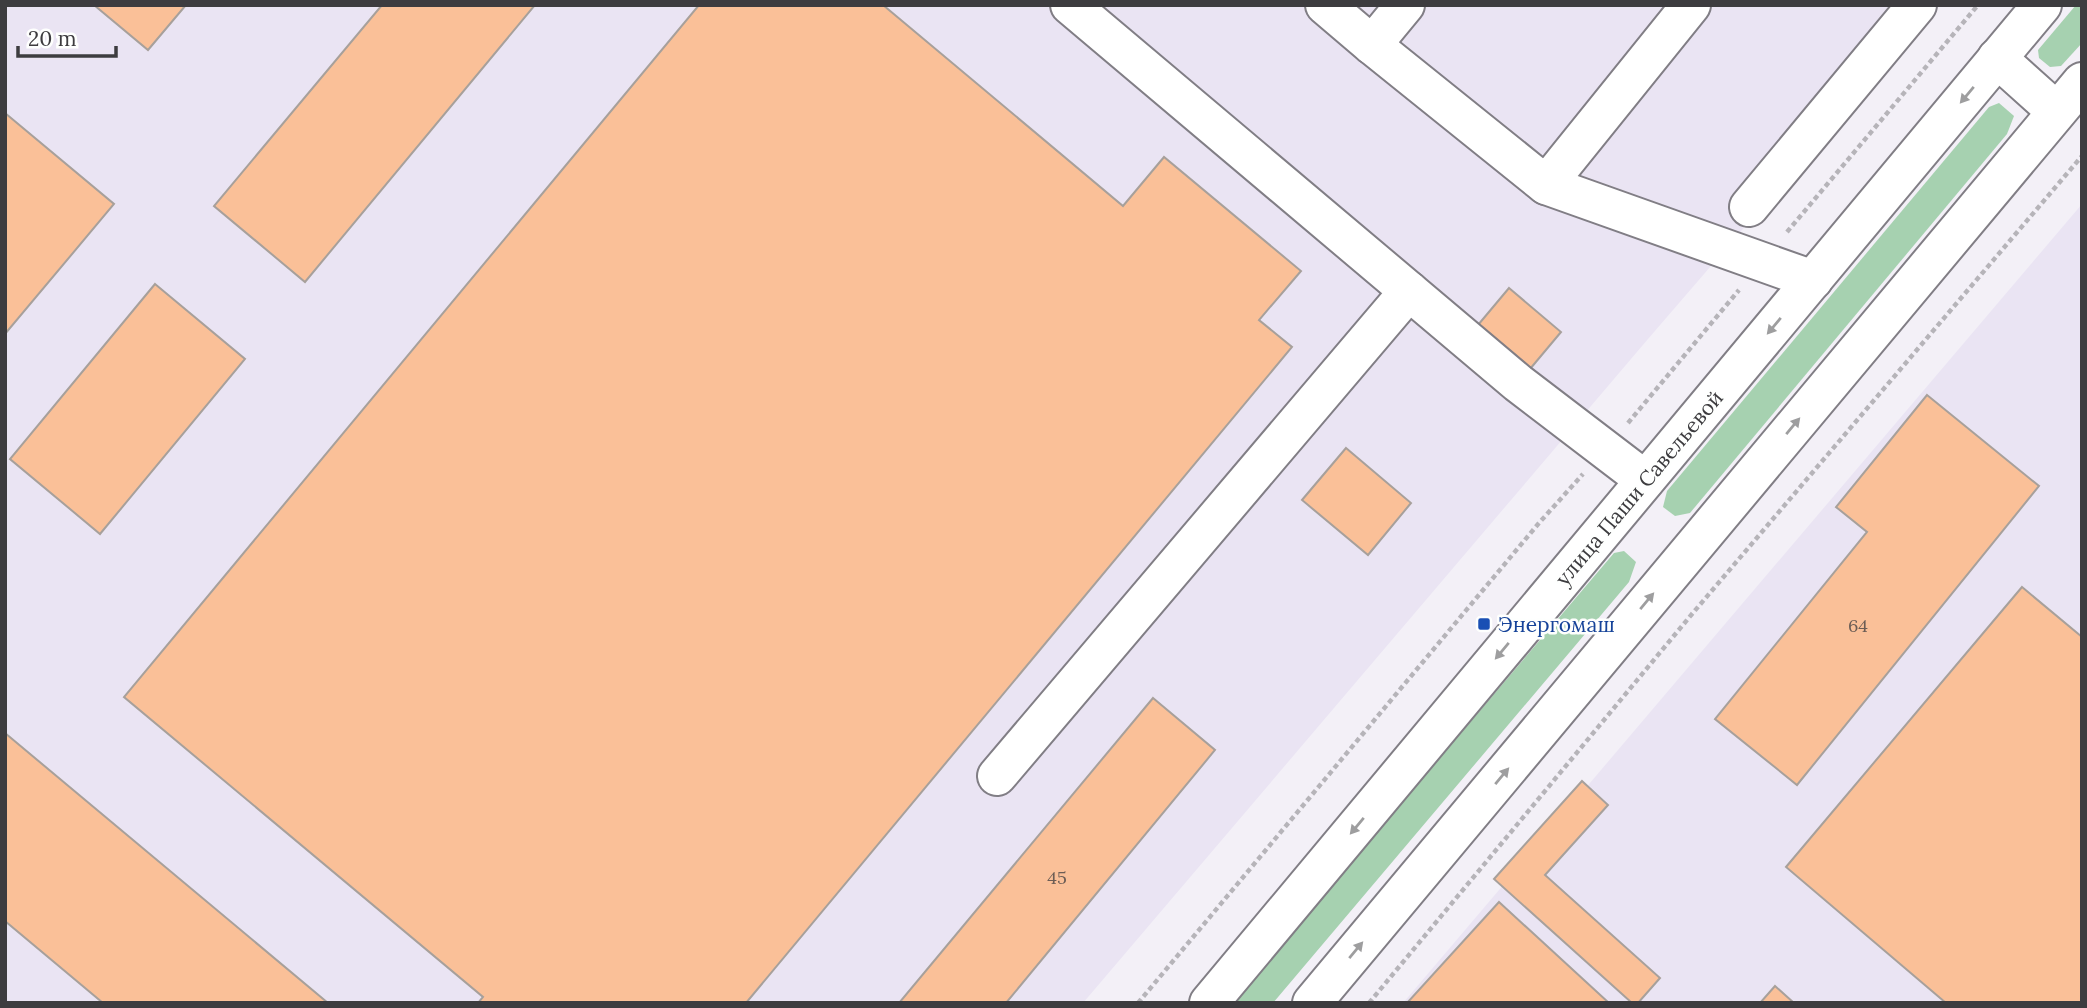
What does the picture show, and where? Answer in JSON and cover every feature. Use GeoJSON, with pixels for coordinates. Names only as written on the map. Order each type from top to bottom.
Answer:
{"type":"FeatureCollection","features":[{"type":"Feature","properties":{"kind":"street"},"geometry":{"type":"LineString","coordinates":[[1070,5],[1518,383],[1645,480]]}},
{"type":"Feature","properties":{"kind":"street"},"geometry":{"type":"LineString","coordinates":[[1325,5],[1546,185],[1813,280]]}},
{"type":"Feature","properties":{"kind":"street"},"geometry":{"type":"LineString","coordinates":[[1372,45],[1405,5]]}},
{"type":"Feature","properties":{"kind":"street"},"geometry":{"type":"LineString","coordinates":[[1546,185],[1691,5]]}},
{"type":"Feature","properties":{"kind":"street"},"geometry":{"type":"LineString","coordinates":[[1749,206],[1917,5]]}},
{"type":"Feature","properties":{"kind":"street","name":"улица Паши Савельевой"},"geometry":{"type":"LineString","coordinates":[[1209,1003],[2042,5]]}},
{"type":"Feature","properties":{"kind":"street"},"geometry":{"type":"LineString","coordinates":[[1997,58],[2056,111]]}},
{"type":"Feature","properties":{"kind":"street"},"geometry":{"type":"LineString","coordinates":[[1312,1003],[2082,82]]}},
{"type":"Feature","properties":{"kind":"street"},"geometry":{"type":"LineString","coordinates":[[997,776],[1409,291]]}},
{"type":"Feature","properties":{"kind":"path"},"geometry":{"type":"LineString","coordinates":[[1138,1003],[1539,523],[1605,450],[1978,5]]}},
{"type":"Feature","properties":{"kind":"path"},"geometry":{"type":"LineString","coordinates":[[1368,1003],[1692,614],[2082,156]]}},
{"type":"Feature","properties":{"kind":"shaded area"},"geometry":{"type":"Polygon","coordinates":[[[5,5],[1936,5],[1083,1003],[5,1003],[5,5]]]}},
{"type":"Feature","properties":{"kind":"shaded area"},"geometry":{"type":"Polygon","coordinates":[[[2082,204],[2082,1003],[1403,1003],[2082,204]]]}},
{"type":"Feature","properties":{"kind":"green space"},"geometry":{"type":"Polygon","coordinates":[[[2076,5],[2082,5],[2082,43],[2061,66],[2050,67],[2039,58],[2038,50],[2076,5]]]}},
{"type":"Feature","properties":{"kind":"green space"},"geometry":{"type":"Polygon","coordinates":[[[1999,103],[2014,116],[2007,134],[1690,513],[1675,516],[1663,507],[1667,491],[1989,107],[1999,103]]]}},
{"type":"Feature","properties":{"kind":"green space"},"geometry":{"type":"Polygon","coordinates":[[[1624,551],[1636,562],[1629,582],[1273,1003],[1223,1003],[1302,920],[1614,553],[1624,551]]]}},
{"type":"Feature","properties":{"kind":"building"},"geometry":{"type":"Polygon","coordinates":[[[94,5],[186,5],[148,50],[94,5]]]}},
{"type":"Feature","properties":{"kind":"building"},"geometry":{"type":"Polygon","coordinates":[[[382,5],[535,5],[305,282],[214,206],[382,5]]]}},
{"type":"Feature","properties":{"kind":"building"},"geometry":{"type":"Polygon","coordinates":[[[699,5],[883,5],[1123,206],[1164,157],[1301,271],[1259,320],[1292,347],[746,1003],[478,1003],[483,997],[124,697],[699,5]]]}},
{"type":"Feature","properties":{"kind":"building"},"geometry":{"type":"Polygon","coordinates":[[[5,113],[114,204],[5,334],[5,113]]]}},
{"type":"Feature","properties":{"kind":"building"},"geometry":{"type":"Polygon","coordinates":[[[155,284],[245,359],[100,534],[10,459],[155,284]]]}},
{"type":"Feature","properties":{"kind":"building"},"geometry":{"type":"Polygon","coordinates":[[[1509,288],[1561,332],[1530,369],[1478,325],[1509,288]]]}},
{"type":"Feature","properties":{"kind":"building"},"geometry":{"type":"Polygon","coordinates":[[[1927,395],[2039,486],[1797,785],[1715,719],[1867,532],[1836,507],[1927,395]]]}},
{"type":"Feature","properties":{"kind":"building"},"geometry":{"type":"Polygon","coordinates":[[[1346,448],[1411,503],[1368,555],[1302,500],[1346,448]]]}},
{"type":"Feature","properties":{"kind":"building"},"geometry":{"type":"Polygon","coordinates":[[[2022,587],[2082,637],[2082,1003],[1946,1003],[1786,867],[2022,587]]]}},
{"type":"Feature","properties":{"kind":"building"},"geometry":{"type":"Polygon","coordinates":[[[1153,698],[1215,750],[1006,1003],[899,1003],[1153,698]]]}},
{"type":"Feature","properties":{"kind":"building"},"geometry":{"type":"Polygon","coordinates":[[[5,733],[328,1003],[103,1003],[5,921],[5,733]]]}},
{"type":"Feature","properties":{"kind":"building"},"geometry":{"type":"Polygon","coordinates":[[[1582,781],[1608,805],[1545,875],[1660,978],[1638,1003],[1632,1003],[1494,879],[1582,781]]]}},
{"type":"Feature","properties":{"kind":"building"},"geometry":{"type":"Polygon","coordinates":[[[1499,902],[1609,1003],[1407,1003],[1499,902]]]}},
{"type":"Feature","properties":{"kind":"building"},"geometry":{"type":"Polygon","coordinates":[[[1775,986],[1794,1003],[1760,1003],[1775,986]]]}},
{"type":"Feature","properties":{"kind":"place","name":"Энергомаш"},"geometry":{"type":"Point","coordinates":[1484,624]}}]}
